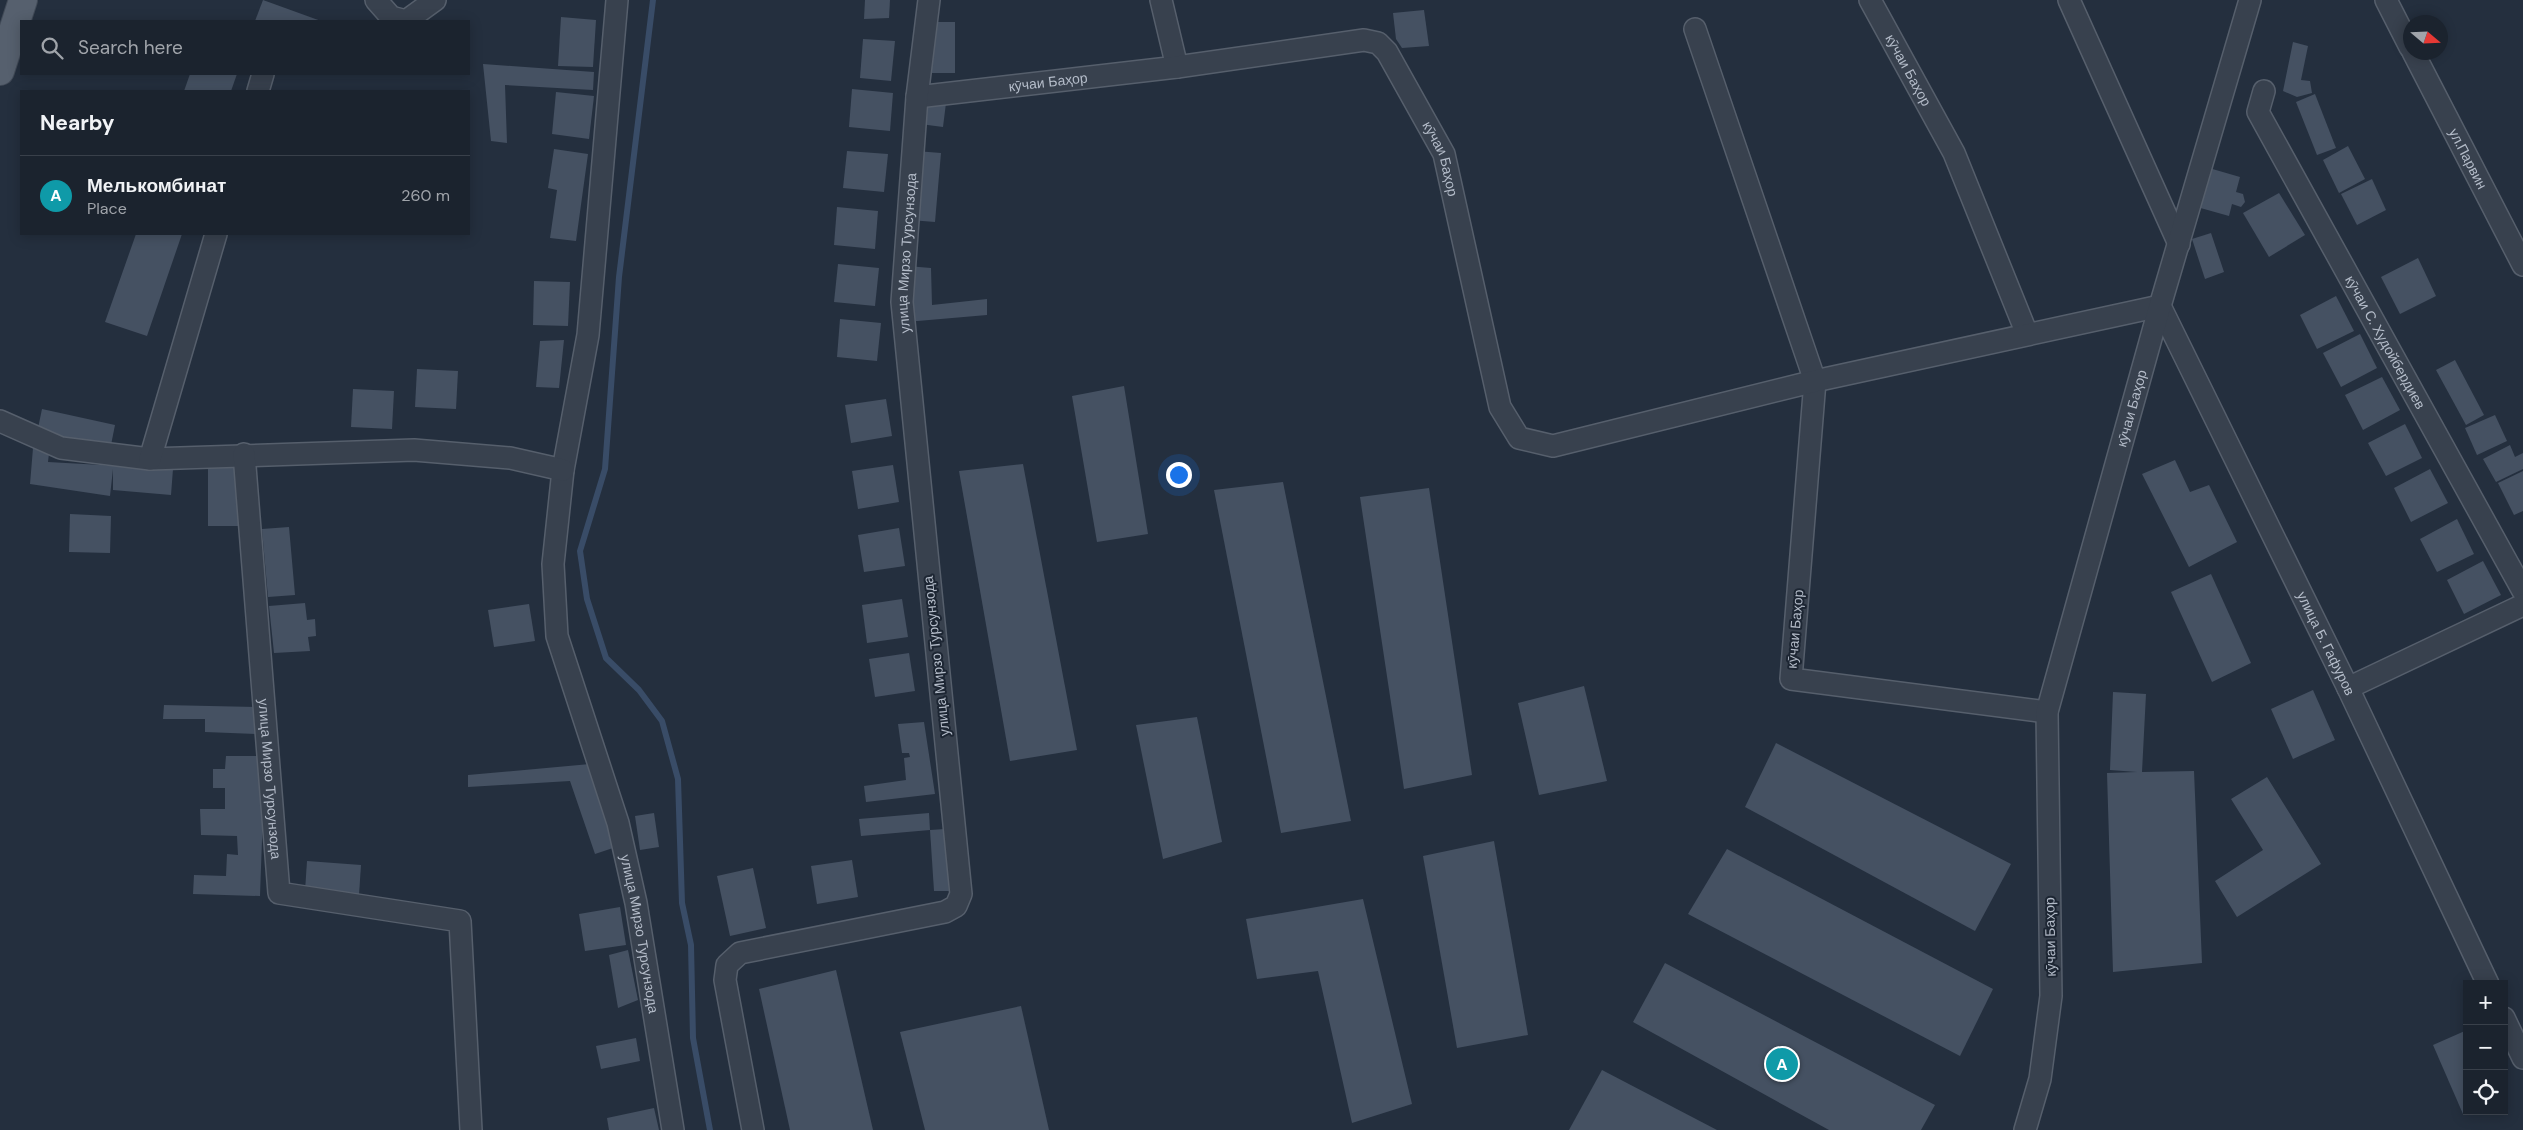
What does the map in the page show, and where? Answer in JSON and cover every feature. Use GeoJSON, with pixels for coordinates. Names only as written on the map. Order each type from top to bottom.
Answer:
{"type":"FeatureCollection","features":[{"type":"Feature","properties":{"kind":"main road"},"geometry":{"type":"LineString","coordinates":[[0,71],[23,0]]}},
{"type":"Feature","properties":{"kind":"street"},"geometry":{"type":"LineString","coordinates":[[376,0],[391,16],[403,20]]}},
{"type":"Feature","properties":{"kind":"street"},"geometry":{"type":"LineString","coordinates":[[407,20],[435,0]]}},
{"type":"Feature","properties":{"kind":"street","name":"улица Мирзо Турсунзода"},"geometry":{"type":"LineString","coordinates":[[617,0],[588,335],[563,470],[553,564],[557,636],[618,823],[636,903],[673,1130]]}},
{"type":"Feature","properties":{"kind":"street","name":"улица Мирзо Турсунзода"},"geometry":{"type":"LineString","coordinates":[[753,1130],[725,980],[727,965],[740,953],[944,912],[956,906],[962,894],[902,302],[917,97],[929,0]]}},
{"type":"Feature","properties":{"kind":"street"},"geometry":{"type":"LineString","coordinates":[[1161,0],[1177,67]]}},
{"type":"Feature","properties":{"kind":"street","name":"кӯчаи Баҳор"},"geometry":{"type":"LineString","coordinates":[[1870,0],[1954,153],[2027,334]]}},
{"type":"Feature","properties":{"kind":"street"},"geometry":{"type":"LineString","coordinates":[[2069,0],[2179,244]]}},
{"type":"Feature","properties":{"kind":"street","name":"кӯчаи Баҳор"},"geometry":{"type":"LineString","coordinates":[[2025,1130],[2040,1079],[2050,996],[2047,712],[2160,306],[2250,0]]}},
{"type":"Feature","properties":{"kind":"street"},"geometry":{"type":"LineString","coordinates":[[2386,0],[2403,33]]}},
{"type":"Feature","properties":{"kind":"street","name":"кӯчаи Баҳор"},"geometry":{"type":"LineString","coordinates":[[1695,29],[1815,381],[1791,679],[2047,712]]}},
{"type":"Feature","properties":{"kind":"street","name":"кӯчаи Баҳор"},"geometry":{"type":"LineString","coordinates":[[917,97],[1177,67],[1364,40],[1378,43],[1387,52],[1444,154],[1500,407],[1520,438],[1553,446],[1815,381],[2160,306]]}},
{"type":"Feature","properties":{"kind":"street","name":"ул.Парвин"},"geometry":{"type":"LineString","coordinates":[[2417,60],[2523,265]]}},
{"type":"Feature","properties":{"kind":"street"},"geometry":{"type":"LineString","coordinates":[[258,90],[263,75]]}},
{"type":"Feature","properties":{"kind":"street","name":"кӯчаи С. Худойбердиев"},"geometry":{"type":"LineString","coordinates":[[2264,91],[2258,112],[2523,591]]}},
{"type":"Feature","properties":{"kind":"street"},"geometry":{"type":"LineString","coordinates":[[150,459],[216,235]]}},
{"type":"Feature","properties":{"kind":"street","name":"улица Б. Гафуров"},"geometry":{"type":"LineString","coordinates":[[2160,306],[2348,688],[2486,980]]}},
{"type":"Feature","properties":{"kind":"street"},"geometry":{"type":"LineString","coordinates":[[0,421],[61,448],[150,459],[244,454],[414,450],[510,458],[563,470]]}},
{"type":"Feature","properties":{"kind":"street","name":"улица Мирзо Турсунзода"},"geometry":{"type":"LineString","coordinates":[[244,454],[279,893],[460,921],[471,1130]]}},
{"type":"Feature","properties":{"kind":"street"},"geometry":{"type":"LineString","coordinates":[[2348,688],[2523,605]]}},
{"type":"Feature","properties":{"kind":"street"},"geometry":{"type":"LineString","coordinates":[[2507,1025],[2523,1058]]}},
{"type":"Feature","properties":{"kind":"building"},"geometry":{"type":"Polygon","coordinates":[[[263,0],[318,20],[255,20],[263,0]]]}},
{"type":"Feature","properties":{"kind":"building"},"geometry":{"type":"Polygon","coordinates":[[[865,0],[890,0],[889,18],[864,19],[865,0]]]}},
{"type":"Feature","properties":{"kind":"building"},"geometry":{"type":"Polygon","coordinates":[[[1424,10],[1429,46],[1402,48],[1396,39],[1393,13],[1424,10]]]}},
{"type":"Feature","properties":{"kind":"building"},"geometry":{"type":"Polygon","coordinates":[[[561,17],[596,20],[593,67],[558,66],[561,17]]]}},
{"type":"Feature","properties":{"kind":"building"},"geometry":{"type":"Polygon","coordinates":[[[929,22],[955,22],[955,73],[929,73],[929,22]]]}},
{"type":"Feature","properties":{"kind":"building"},"geometry":{"type":"Polygon","coordinates":[[[863,39],[895,41],[891,81],[860,78],[863,39]]]}},
{"type":"Feature","properties":{"kind":"building"},"geometry":{"type":"Polygon","coordinates":[[[2293,42],[2308,46],[2301,80],[2310,81],[2312,93],[2297,97],[2283,91],[2293,42]]]}},
{"type":"Feature","properties":{"kind":"building"},"geometry":{"type":"Polygon","coordinates":[[[483,64],[594,72],[593,90],[505,85],[507,143],[491,141],[483,64]]]}},
{"type":"Feature","properties":{"kind":"building"},"geometry":{"type":"Polygon","coordinates":[[[190,75],[237,75],[231,90],[184,90],[190,75]]]}},
{"type":"Feature","properties":{"kind":"building"},"geometry":{"type":"Polygon","coordinates":[[[852,89],[893,93],[890,131],[849,127],[852,89]]]}},
{"type":"Feature","properties":{"kind":"building"},"geometry":{"type":"Polygon","coordinates":[[[556,92],[594,96],[589,139],[552,134],[556,92]]]}},
{"type":"Feature","properties":{"kind":"building"},"geometry":{"type":"Polygon","coordinates":[[[2315,94],[2336,148],[2317,155],[2296,102],[2315,94]]]}},
{"type":"Feature","properties":{"kind":"building"},"geometry":{"type":"Polygon","coordinates":[[[924,100],[946,103],[943,127],[920,124],[924,100]]]}},
{"type":"Feature","properties":{"kind":"building"},"geometry":{"type":"Polygon","coordinates":[[[2348,146],[2365,179],[2339,193],[2323,160],[2348,146]]]}},
{"type":"Feature","properties":{"kind":"building"},"geometry":{"type":"Polygon","coordinates":[[[554,149],[588,154],[576,241],[550,238],[557,190],[548,188],[554,149]]]}},
{"type":"Feature","properties":{"kind":"building"},"geometry":{"type":"Polygon","coordinates":[[[847,151],[888,154],[884,192],[843,188],[847,151]]]}},
{"type":"Feature","properties":{"kind":"building"},"geometry":{"type":"Polygon","coordinates":[[[916,151],[941,153],[935,222],[910,220],[916,151]]]}},
{"type":"Feature","properties":{"kind":"building"},"geometry":{"type":"Polygon","coordinates":[[[2209,168],[2240,177],[2236,192],[2243,194],[2245,202],[2241,207],[2232,204],[2229,216],[2197,207],[2209,168]]]}},
{"type":"Feature","properties":{"kind":"building"},"geometry":{"type":"Polygon","coordinates":[[[2372,179],[2386,210],[2357,225],[2341,194],[2372,179]]]}},
{"type":"Feature","properties":{"kind":"building"},"geometry":{"type":"Polygon","coordinates":[[[2279,193],[2305,235],[2269,257],[2243,213],[2279,193]]]}},
{"type":"Feature","properties":{"kind":"building"},"geometry":{"type":"Polygon","coordinates":[[[837,207],[878,211],[875,249],[834,245],[837,207]]]}},
{"type":"Feature","properties":{"kind":"building"},"geometry":{"type":"Polygon","coordinates":[[[2211,233],[2224,272],[2205,279],[2192,239],[2211,233]]]}},
{"type":"Feature","properties":{"kind":"building"},"geometry":{"type":"Polygon","coordinates":[[[136,235],[182,235],[147,336],[105,322],[136,235]]]}},
{"type":"Feature","properties":{"kind":"building"},"geometry":{"type":"Polygon","coordinates":[[[2418,258],[2436,296],[2400,314],[2381,277],[2418,258]]]}},
{"type":"Feature","properties":{"kind":"building"},"geometry":{"type":"Polygon","coordinates":[[[838,264],[879,268],[875,306],[834,302],[838,264]]]}},
{"type":"Feature","properties":{"kind":"building"},"geometry":{"type":"Polygon","coordinates":[[[907,266],[931,268],[932,305],[987,299],[987,315],[906,322],[907,266]]]}},
{"type":"Feature","properties":{"kind":"building"},"geometry":{"type":"Polygon","coordinates":[[[534,281],[570,282],[568,326],[533,325],[534,281]]]}},
{"type":"Feature","properties":{"kind":"building"},"geometry":{"type":"Polygon","coordinates":[[[2336,296],[2354,331],[2317,349],[2300,315],[2336,296]]]}},
{"type":"Feature","properties":{"kind":"building"},"geometry":{"type":"Polygon","coordinates":[[[840,319],[881,323],[877,361],[837,357],[840,319]]]}},
{"type":"Feature","properties":{"kind":"building"},"geometry":{"type":"Polygon","coordinates":[[[2360,334],[2377,368],[2341,387],[2323,353],[2360,334]]]}},
{"type":"Feature","properties":{"kind":"building"},"geometry":{"type":"Polygon","coordinates":[[[564,340],[559,388],[536,387],[540,341],[564,340]]]}},
{"type":"Feature","properties":{"kind":"building"},"geometry":{"type":"Polygon","coordinates":[[[2455,360],[2484,415],[2466,425],[2436,370],[2455,360]]]}},
{"type":"Feature","properties":{"kind":"building"},"geometry":{"type":"Polygon","coordinates":[[[417,369],[458,371],[456,409],[415,407],[417,369]]]}},
{"type":"Feature","properties":{"kind":"building"},"geometry":{"type":"Polygon","coordinates":[[[2382,377],[2400,410],[2363,430],[2345,395],[2382,377]]]}},
{"type":"Feature","properties":{"kind":"building"},"geometry":{"type":"Polygon","coordinates":[[[1124,386],[1148,534],[1097,542],[1072,396],[1124,386]]]}},
{"type":"Feature","properties":{"kind":"building"},"geometry":{"type":"Polygon","coordinates":[[[353,389],[394,391],[392,429],[351,427],[353,389]]]}},
{"type":"Feature","properties":{"kind":"building"},"geometry":{"type":"Polygon","coordinates":[[[886,399],[892,436],[851,443],[845,405],[886,399]]]}},
{"type":"Feature","properties":{"kind":"building"},"geometry":{"type":"Polygon","coordinates":[[[42,409],[115,425],[110,450],[37,433],[42,409]]]}},
{"type":"Feature","properties":{"kind":"building"},"geometry":{"type":"Polygon","coordinates":[[[2495,415],[2507,441],[2477,455],[2465,428],[2495,415]]]}},
{"type":"Feature","properties":{"kind":"building"},"geometry":{"type":"Polygon","coordinates":[[[2405,424],[2422,458],[2386,476],[2368,443],[2405,424]]]}},
{"type":"Feature","properties":{"kind":"building"},"geometry":{"type":"Polygon","coordinates":[[[2510,445],[2515,457],[2523,453],[2523,469],[2496,482],[2483,459],[2510,445]]]}},
{"type":"Feature","properties":{"kind":"building"},"geometry":{"type":"Polygon","coordinates":[[[33,448],[49,453],[48,462],[173,469],[171,495],[113,490],[113,469],[110,496],[30,484],[33,448]]]}},
{"type":"Feature","properties":{"kind":"building"},"geometry":{"type":"Polygon","coordinates":[[[2175,460],[2190,492],[2209,485],[2237,542],[2189,567],[2142,474],[2175,460]]]}},
{"type":"Feature","properties":{"kind":"building"},"geometry":{"type":"Polygon","coordinates":[[[1023,464],[1077,750],[1010,761],[959,471],[1023,464]]]}},
{"type":"Feature","properties":{"kind":"building"},"geometry":{"type":"Polygon","coordinates":[[[893,465],[899,502],[858,509],[852,471],[893,465]]]}},
{"type":"Feature","properties":{"kind":"building"},"geometry":{"type":"Polygon","coordinates":[[[208,468],[242,468],[241,526],[208,526],[208,468]]]}},
{"type":"Feature","properties":{"kind":"building"},"geometry":{"type":"Polygon","coordinates":[[[2430,469],[2448,503],[2411,522],[2394,488],[2430,469]]]}},
{"type":"Feature","properties":{"kind":"building"},"geometry":{"type":"Polygon","coordinates":[[[2523,471],[2523,511],[2514,515],[2498,483],[2523,471]]]}},
{"type":"Feature","properties":{"kind":"building"},"geometry":{"type":"Polygon","coordinates":[[[1283,482],[1351,821],[1281,833],[1214,490],[1283,482]]]}},
{"type":"Feature","properties":{"kind":"building"},"geometry":{"type":"Polygon","coordinates":[[[1429,488],[1472,775],[1404,789],[1360,497],[1429,488]]]}},
{"type":"Feature","properties":{"kind":"building"},"geometry":{"type":"Polygon","coordinates":[[[70,514],[111,516],[110,553],[69,552],[70,514]]]}},
{"type":"Feature","properties":{"kind":"building"},"geometry":{"type":"Polygon","coordinates":[[[2457,519],[2474,554],[2437,572],[2420,539],[2457,519]]]}},
{"type":"Feature","properties":{"kind":"building"},"geometry":{"type":"Polygon","coordinates":[[[289,527],[295,595],[268,597],[262,529],[289,527]]]}},
{"type":"Feature","properties":{"kind":"building"},"geometry":{"type":"Polygon","coordinates":[[[899,528],[905,566],[864,572],[858,535],[899,528]]]}},
{"type":"Feature","properties":{"kind":"building"},"geometry":{"type":"Polygon","coordinates":[[[2483,561],[2501,595],[2464,614],[2447,580],[2483,561]]]}},
{"type":"Feature","properties":{"kind":"building"},"geometry":{"type":"Polygon","coordinates":[[[2211,574],[2251,663],[2212,682],[2171,592],[2211,574]]]}},
{"type":"Feature","properties":{"kind":"building"},"geometry":{"type":"Polygon","coordinates":[[[902,599],[908,637],[867,643],[862,605],[902,599]]]}},
{"type":"Feature","properties":{"kind":"building"},"geometry":{"type":"Polygon","coordinates":[[[305,603],[307,620],[315,619],[316,636],[308,637],[310,651],[274,653],[269,606],[305,603]]]}},
{"type":"Feature","properties":{"kind":"building"},"geometry":{"type":"Polygon","coordinates":[[[529,604],[535,641],[494,647],[488,610],[529,604]]]}},
{"type":"Feature","properties":{"kind":"building"},"geometry":{"type":"Polygon","coordinates":[[[909,653],[915,691],[875,697],[869,659],[909,653]]]}},
{"type":"Feature","properties":{"kind":"building"},"geometry":{"type":"Polygon","coordinates":[[[1584,686],[1607,781],[1539,795],[1518,703],[1584,686]]]}},
{"type":"Feature","properties":{"kind":"building"},"geometry":{"type":"Polygon","coordinates":[[[2313,690],[2335,740],[2293,759],[2271,709],[2313,690]]]}},
{"type":"Feature","properties":{"kind":"building"},"geometry":{"type":"Polygon","coordinates":[[[2113,692],[2146,694],[2142,772],[2194,771],[2202,963],[2113,972],[2107,773],[2137,772],[2110,770],[2113,692]]]}},
{"type":"Feature","properties":{"kind":"building"},"geometry":{"type":"Polygon","coordinates":[[[164,705],[257,707],[257,734],[205,732],[205,719],[163,719],[164,705]]]}},
{"type":"Feature","properties":{"kind":"building"},"geometry":{"type":"Polygon","coordinates":[[[1197,717],[1222,842],[1163,859],[1136,725],[1197,717]]]}},
{"type":"Feature","properties":{"kind":"building"},"geometry":{"type":"Polygon","coordinates":[[[924,722],[935,794],[866,802],[864,786],[906,780],[904,758],[910,757],[909,753],[902,753],[898,724],[924,722]]]}},
{"type":"Feature","properties":{"kind":"building"},"geometry":{"type":"Polygon","coordinates":[[[1776,743],[2011,864],[1975,931],[1745,807],[1776,743]]]}},
{"type":"Feature","properties":{"kind":"building"},"geometry":{"type":"Polygon","coordinates":[[[226,756],[265,756],[260,896],[193,894],[194,875],[226,876],[227,854],[238,855],[237,836],[201,835],[200,809],[225,809],[225,788],[213,788],[213,769],[225,769],[226,756]]]}},
{"type":"Feature","properties":{"kind":"building"},"geometry":{"type":"Polygon","coordinates":[[[590,764],[616,847],[595,854],[570,781],[468,787],[468,775],[590,764]]]}},
{"type":"Feature","properties":{"kind":"building"},"geometry":{"type":"Polygon","coordinates":[[[2267,777],[2321,864],[2237,917],[2215,881],[2263,850],[2231,799],[2267,777]]]}},
{"type":"Feature","properties":{"kind":"building"},"geometry":{"type":"Polygon","coordinates":[[[654,813],[659,847],[640,850],[635,816],[654,813]]]}},
{"type":"Feature","properties":{"kind":"building"},"geometry":{"type":"Polygon","coordinates":[[[929,813],[930,830],[861,836],[859,819],[929,813]]]}},
{"type":"Feature","properties":{"kind":"building"},"geometry":{"type":"Polygon","coordinates":[[[945,829],[949,891],[934,891],[930,830],[945,829]]]}},
{"type":"Feature","properties":{"kind":"building"},"geometry":{"type":"Polygon","coordinates":[[[1494,841],[1528,1035],[1457,1048],[1423,856],[1494,841]]]}},
{"type":"Feature","properties":{"kind":"building"},"geometry":{"type":"Polygon","coordinates":[[[1727,849],[1993,989],[1960,1056],[1688,914],[1727,849]]]}},
{"type":"Feature","properties":{"kind":"building"},"geometry":{"type":"Polygon","coordinates":[[[852,860],[858,897],[817,904],[811,866],[852,860]]]}},
{"type":"Feature","properties":{"kind":"building"},"geometry":{"type":"Polygon","coordinates":[[[307,861],[361,865],[359,895],[305,891],[307,861]]]}},
{"type":"Feature","properties":{"kind":"building"},"geometry":{"type":"Polygon","coordinates":[[[753,868],[766,928],[730,936],[717,876],[753,868]]]}},
{"type":"Feature","properties":{"kind":"building"},"geometry":{"type":"Polygon","coordinates":[[[1363,899],[1412,1104],[1352,1123],[1318,971],[1257,979],[1246,919],[1363,899]]]}},
{"type":"Feature","properties":{"kind":"building"},"geometry":{"type":"Polygon","coordinates":[[[620,907],[626,945],[585,951],[579,914],[620,907]]]}},
{"type":"Feature","properties":{"kind":"building"},"geometry":{"type":"Polygon","coordinates":[[[628,950],[638,1000],[618,1008],[609,955],[628,950]]]}},
{"type":"Feature","properties":{"kind":"building"},"geometry":{"type":"Polygon","coordinates":[[[1665,963],[1935,1105],[1921,1130],[1829,1130],[1633,1022],[1665,963]]]}},
{"type":"Feature","properties":{"kind":"building"},"geometry":{"type":"Polygon","coordinates":[[[836,970],[873,1130],[790,1130],[759,989],[836,970]]]}},
{"type":"Feature","properties":{"kind":"building"},"geometry":{"type":"Polygon","coordinates":[[[1021,1006],[1049,1130],[925,1130],[900,1032],[1021,1006]]]}},
{"type":"Feature","properties":{"kind":"building"},"geometry":{"type":"Polygon","coordinates":[[[2463,1032],[2463,1114],[2433,1045],[2463,1032]]]}},
{"type":"Feature","properties":{"kind":"building"},"geometry":{"type":"Polygon","coordinates":[[[636,1038],[640,1061],[601,1069],[596,1046],[636,1038]]]}},
{"type":"Feature","properties":{"kind":"building"},"geometry":{"type":"Polygon","coordinates":[[[1602,1070],[1717,1130],[1569,1130],[1602,1070]]]}},
{"type":"Feature","properties":{"kind":"building"},"geometry":{"type":"Polygon","coordinates":[[[654,1108],[659,1130],[609,1130],[607,1118],[654,1108]]]}},
{"type":"Feature","properties":{"kind":"waterway"},"geometry":{"type":"LineString","coordinates":[[653,0],[619,277],[605,469],[580,551],[587,599],[606,658],[639,690],[662,721],[678,779],[682,903],[691,945],[693,1038],[710,1130]]}},
{"type":"Feature","properties":{"kind":"place","name":"Мелькомбинат"},"geometry":{"type":"Point","coordinates":[1782,1064]}}]}
